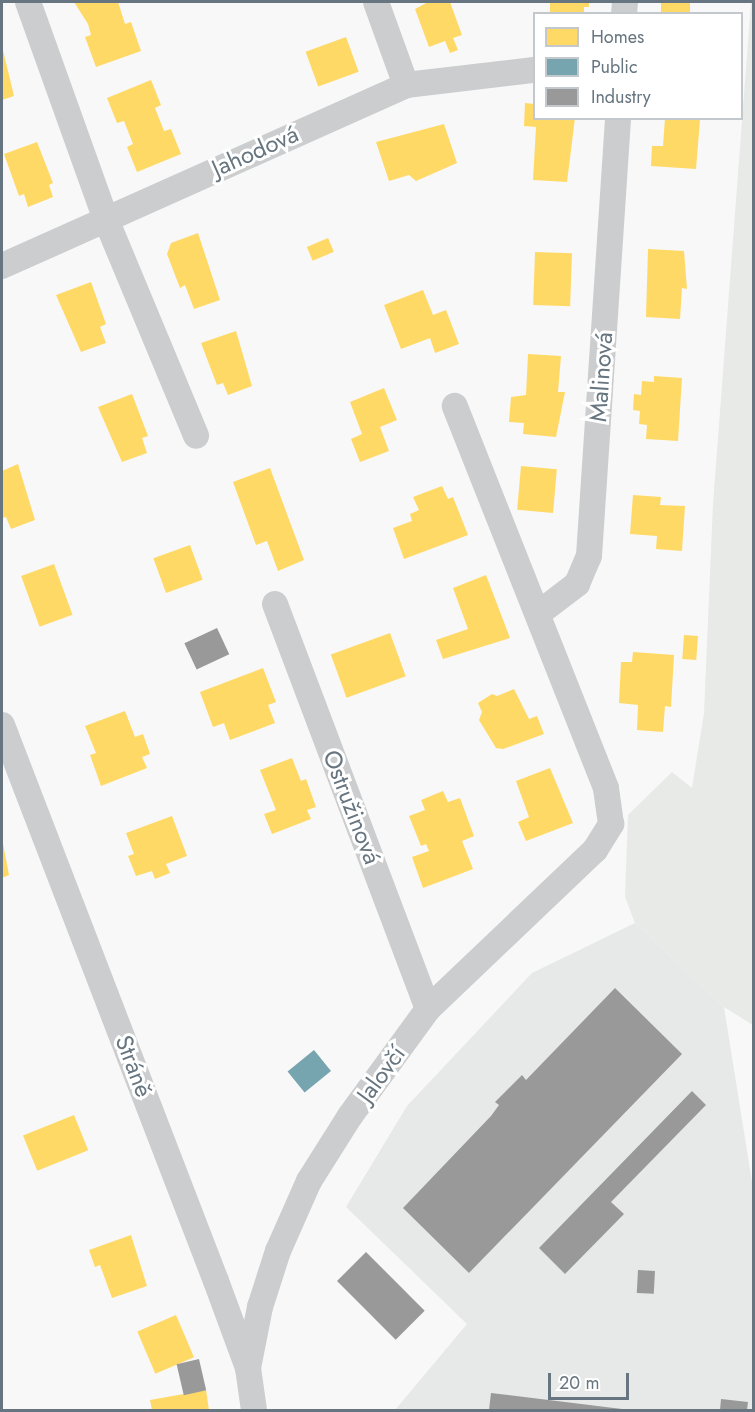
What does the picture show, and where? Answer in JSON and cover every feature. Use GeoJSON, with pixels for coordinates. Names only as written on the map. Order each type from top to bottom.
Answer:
{"type":"FeatureCollection","features":[{"type":"Feature","properties":{"kind":"street"},"geometry":{"type":"LineString","coordinates":[[28,2],[105,217],[196,436]]}},
{"type":"Feature","properties":{"kind":"street"},"geometry":{"type":"LineString","coordinates":[[376,2],[406,85]]}},
{"type":"Feature","properties":{"kind":"street","name":"Jahodová"},"geometry":{"type":"LineString","coordinates":[[2,266],[105,217],[406,85],[533,70]]}},
{"type":"Feature","properties":{"kind":"street","name":"Malinová"},"geometry":{"type":"LineString","coordinates":[[539,613],[577,584],[589,556],[618,120]]}},
{"type":"Feature","properties":{"kind":"street"},"geometry":{"type":"LineString","coordinates":[[455,406],[539,613]]}},
{"type":"Feature","properties":{"kind":"street","name":"Ostružinová"},"geometry":{"type":"LineString","coordinates":[[275,604],[429,1009]]}},
{"type":"Feature","properties":{"kind":"street","name":"Jalovčí"},"geometry":{"type":"LineString","coordinates":[[248,1368],[260,1307],[278,1251],[309,1181],[350,1116],[429,1009],[604,838],[611,824],[606,788],[539,613]]}},
{"type":"Feature","properties":{"kind":"street","name":"Stráně"},"geometry":{"type":"LineString","coordinates":[[2,725],[248,1368],[254,1410]]}},
{"type":"Feature","properties":{"kind":"shaded area"},"geometry":{"type":"Polygon","coordinates":[[[751,2],[754,2],[753,1025],[724,1007],[635,923],[625,897],[628,815],[672,772],[692,788],[704,713],[713,504],[751,2]]]}},
{"type":"Feature","properties":{"kind":"shaded area"},"geometry":{"type":"Polygon","coordinates":[[[635,923],[724,1007],[753,1188],[753,1410],[395,1410],[467,1324],[346,1207],[407,1106],[532,973],[635,923]]]}},
{"type":"Feature","properties":{"kind":"building: Homes"},"geometry":{"type":"Polygon","coordinates":[[[74,2],[118,2],[125,24],[131,22],[141,51],[96,67],[85,37],[91,35],[88,24],[74,2]]]}},
{"type":"Feature","properties":{"kind":"building: Homes"},"geometry":{"type":"Polygon","coordinates":[[[428,2],[450,2],[462,35],[453,38],[458,50],[450,53],[445,41],[429,47],[415,9],[428,2]]]}},
{"type":"Feature","properties":{"kind":"building: Homes"},"geometry":{"type":"Polygon","coordinates":[[[550,2],[589,2],[589,7],[584,7],[584,12],[550,12],[550,2]]]}},
{"type":"Feature","properties":{"kind":"building: Homes"},"geometry":{"type":"Polygon","coordinates":[[[661,2],[690,2],[690,12],[661,12],[661,2]]]}},
{"type":"Feature","properties":{"kind":"building: Homes"},"geometry":{"type":"Polygon","coordinates":[[[346,37],[359,72],[318,86],[306,52],[346,37]]]}},
{"type":"Feature","properties":{"kind":"building: Homes"},"geometry":{"type":"Polygon","coordinates":[[[2,46],[14,96],[2,100],[2,46]]]}},
{"type":"Feature","properties":{"kind":"building: Homes"},"geometry":{"type":"Polygon","coordinates":[[[151,80],[161,105],[155,108],[164,131],[171,129],[181,154],[137,172],[127,147],[133,144],[124,121],[117,123],[107,98],[151,80]]]}},
{"type":"Feature","properties":{"kind":"building: Homes"},"geometry":{"type":"Polygon","coordinates":[[[525,103],[533,104],[533,120],[575,120],[567,182],[533,180],[536,127],[524,126],[525,103]]]}},
{"type":"Feature","properties":{"kind":"building: Homes"},"geometry":{"type":"Polygon","coordinates":[[[665,120],[700,120],[696,169],[651,166],[652,146],[663,146],[665,120]]]}},
{"type":"Feature","properties":{"kind":"building: Homes"},"geometry":{"type":"Polygon","coordinates":[[[444,124],[457,163],[416,181],[409,175],[389,181],[376,142],[444,124]]]}},
{"type":"Feature","properties":{"kind":"building: Homes"},"geometry":{"type":"Polygon","coordinates":[[[37,142],[53,183],[49,185],[53,197],[28,207],[24,194],[19,196],[4,154],[37,142]]]}},
{"type":"Feature","properties":{"kind":"building: Homes"},"geometry":{"type":"Polygon","coordinates":[[[198,233],[220,300],[194,309],[185,285],[180,288],[167,254],[171,243],[198,233]]]}},
{"type":"Feature","properties":{"kind":"building: Homes"},"geometry":{"type":"Polygon","coordinates":[[[328,238],[334,252],[313,261],[307,247],[328,238]]]}},
{"type":"Feature","properties":{"kind":"building: Homes"},"geometry":{"type":"Polygon","coordinates":[[[648,249],[684,251],[687,289],[682,288],[680,319],[646,317],[648,249]]]}},
{"type":"Feature","properties":{"kind":"building: Homes"},"geometry":{"type":"Polygon","coordinates":[[[535,252],[572,253],[570,306],[533,305],[535,252]]]}},
{"type":"Feature","properties":{"kind":"building: Homes"},"geometry":{"type":"Polygon","coordinates":[[[91,282],[106,324],[100,327],[106,343],[81,352],[56,295],[91,282]]]}},
{"type":"Feature","properties":{"kind":"building: Homes"},"geometry":{"type":"Polygon","coordinates":[[[423,290],[433,315],[446,310],[459,344],[435,353],[430,338],[401,349],[384,305],[423,290]]]}},
{"type":"Feature","properties":{"kind":"building: Homes"},"geometry":{"type":"Polygon","coordinates":[[[236,331],[252,386],[228,395],[223,383],[217,385],[201,343],[236,331]]]}},
{"type":"Feature","properties":{"kind":"building: Homes"},"geometry":{"type":"Polygon","coordinates":[[[528,354],[561,356],[558,392],[565,392],[556,437],[523,434],[524,423],[509,422],[511,397],[526,395],[528,354]]]}},
{"type":"Feature","properties":{"kind":"building: Homes"},"geometry":{"type":"Polygon","coordinates":[[[654,376],[682,378],[678,441],[646,439],[647,425],[639,424],[640,411],[633,410],[634,394],[641,395],[642,381],[654,382],[654,376]]]}},
{"type":"Feature","properties":{"kind":"building: Homes"},"geometry":{"type":"Polygon","coordinates":[[[384,388],[397,420],[380,427],[389,451],[360,462],[351,439],[362,434],[350,402],[384,388]]]}},
{"type":"Feature","properties":{"kind":"building: Homes"},"geometry":{"type":"Polygon","coordinates":[[[132,394],[148,436],[142,438],[147,453],[122,462],[98,407],[132,394]]]}},
{"type":"Feature","properties":{"kind":"building: Homes"},"geometry":{"type":"Polygon","coordinates":[[[18,464],[35,520],[11,529],[6,517],[2,518],[2,471],[18,464]]]}},
{"type":"Feature","properties":{"kind":"building: Homes"},"geometry":{"type":"Polygon","coordinates":[[[521,466],[557,469],[553,513],[517,510],[521,466]]]}},
{"type":"Feature","properties":{"kind":"building: Homes"},"geometry":{"type":"Polygon","coordinates":[[[270,468],[304,560],[278,571],[267,541],[256,545],[233,482],[270,468]]]}},
{"type":"Feature","properties":{"kind":"building: Homes"},"geometry":{"type":"Polygon","coordinates":[[[442,486],[448,499],[453,497],[468,535],[404,559],[393,528],[412,521],[410,514],[419,510],[413,497],[442,486]]]}},
{"type":"Feature","properties":{"kind":"building: Homes"},"geometry":{"type":"Polygon","coordinates":[[[633,495],[661,497],[660,505],[685,506],[682,551],[656,549],[657,536],[630,534],[633,495]]]}},
{"type":"Feature","properties":{"kind":"building: Homes"},"geometry":{"type":"Polygon","coordinates":[[[190,545],[203,580],[166,593],[153,558],[190,545]]]}},
{"type":"Feature","properties":{"kind":"building: Homes"},"geometry":{"type":"Polygon","coordinates":[[[54,564],[72,615],[40,627],[21,576],[54,564]]]}},
{"type":"Feature","properties":{"kind":"building: Homes"},"geometry":{"type":"Polygon","coordinates":[[[486,575],[510,638],[443,659],[436,640],[468,629],[453,588],[486,575]]]}},
{"type":"Feature","properties":{"kind":"building: Homes"},"geometry":{"type":"Polygon","coordinates":[[[390,633],[406,676],[347,698],[331,655],[390,633]]]}},
{"type":"Feature","properties":{"kind":"building: Homes"},"geometry":{"type":"Polygon","coordinates":[[[684,635],[698,636],[696,660],[682,659],[684,635]]]}},
{"type":"Feature","properties":{"kind":"building: Homes"},"geometry":{"type":"Polygon","coordinates":[[[633,652],[674,655],[671,707],[665,706],[663,732],[637,730],[638,705],[619,703],[621,662],[632,662],[633,652]]]}},
{"type":"Feature","properties":{"kind":"building: Homes"},"geometry":{"type":"Polygon","coordinates":[[[263,668],[276,702],[268,705],[275,723],[230,740],[224,723],[213,727],[200,692],[263,668]]]}},
{"type":"Feature","properties":{"kind":"building: Homes"},"geometry":{"type":"Polygon","coordinates":[[[514,689],[529,719],[537,716],[544,734],[503,749],[496,748],[479,720],[482,712],[478,703],[492,694],[497,696],[514,689]]]}},
{"type":"Feature","properties":{"kind":"building: Homes"},"geometry":{"type":"Polygon","coordinates":[[[125,711],[135,737],[143,734],[150,754],[142,757],[147,768],[101,786],[90,755],[96,753],[85,726],[125,711]]]}},
{"type":"Feature","properties":{"kind":"building: Homes"},"geometry":{"type":"Polygon","coordinates":[[[292,758],[301,781],[306,779],[316,807],[307,810],[311,819],[272,834],[264,814],[276,810],[260,770],[292,758]]]}},
{"type":"Feature","properties":{"kind":"building: Homes"},"geometry":{"type":"Polygon","coordinates":[[[550,768],[573,823],[526,841],[518,822],[529,817],[516,781],[550,768]]]}},
{"type":"Feature","properties":{"kind":"building: Homes"},"geometry":{"type":"Polygon","coordinates":[[[443,791],[448,802],[460,798],[474,836],[462,841],[473,869],[423,888],[412,857],[429,851],[426,844],[421,846],[409,816],[425,810],[421,800],[443,791]]]}},
{"type":"Feature","properties":{"kind":"building: Homes"},"geometry":{"type":"Polygon","coordinates":[[[172,816],[187,856],[166,864],[170,873],[155,879],[152,871],[136,876],[128,856],[134,854],[126,833],[172,816]]]}},
{"type":"Feature","properties":{"kind":"building: Homes"},"geometry":{"type":"Polygon","coordinates":[[[2,838],[9,875],[2,878],[2,838]]]}},
{"type":"Feature","properties":{"kind":"building: Homes"},"geometry":{"type":"Polygon","coordinates":[[[74,1115],[88,1150],[37,1171],[23,1136],[74,1115]]]}},
{"type":"Feature","properties":{"kind":"building: Homes"},"geometry":{"type":"Polygon","coordinates":[[[131,1235],[147,1286],[112,1298],[100,1265],[95,1267],[89,1250],[131,1235]]]}},
{"type":"Feature","properties":{"kind":"building: Homes"},"geometry":{"type":"Polygon","coordinates":[[[176,1315],[194,1357],[155,1374],[137,1331],[176,1315]]]}},
{"type":"Feature","properties":{"kind":"building: Homes"},"geometry":{"type":"Polygon","coordinates":[[[206,1390],[209,1410],[152,1410],[150,1400],[206,1390]]]}},
{"type":"Feature","properties":{"kind":"building: Public"},"geometry":{"type":"Polygon","coordinates":[[[314,1050],[331,1071],[305,1092],[288,1071],[314,1050]]]}},
{"type":"Feature","properties":{"kind":"building: Industry"},"geometry":{"type":"Polygon","coordinates":[[[217,628],[229,654],[197,669],[184,643],[217,628]]]}},
{"type":"Feature","properties":{"kind":"building: Industry"},"geometry":{"type":"Polygon","coordinates":[[[615,988],[682,1054],[469,1273],[403,1208],[491,1116],[499,1105],[495,1102],[522,1075],[526,1080],[615,988]]]}},
{"type":"Feature","properties":{"kind":"building: Industry"},"geometry":{"type":"Polygon","coordinates":[[[692,1091],[706,1105],[611,1202],[624,1214],[565,1274],[539,1248],[692,1091]]]}},
{"type":"Feature","properties":{"kind":"building: Industry"},"geometry":{"type":"Polygon","coordinates":[[[366,1252],[425,1311],[396,1340],[337,1281],[366,1252]]]}},
{"type":"Feature","properties":{"kind":"building: Industry"},"geometry":{"type":"Polygon","coordinates":[[[638,1270],[655,1271],[654,1294],[637,1293],[638,1270]]]}},
{"type":"Feature","properties":{"kind":"building: Industry"},"geometry":{"type":"Polygon","coordinates":[[[199,1359],[206,1390],[184,1395],[177,1364],[199,1359]]]}},
{"type":"Feature","properties":{"kind":"building: Industry"},"geometry":{"type":"Polygon","coordinates":[[[491,1393],[622,1409],[622,1410],[489,1410],[491,1393]]]}},
{"type":"Feature","properties":{"kind":"building: Industry"},"geometry":{"type":"Polygon","coordinates":[[[721,1399],[748,1402],[747,1410],[720,1410],[721,1399]]]}}]}
